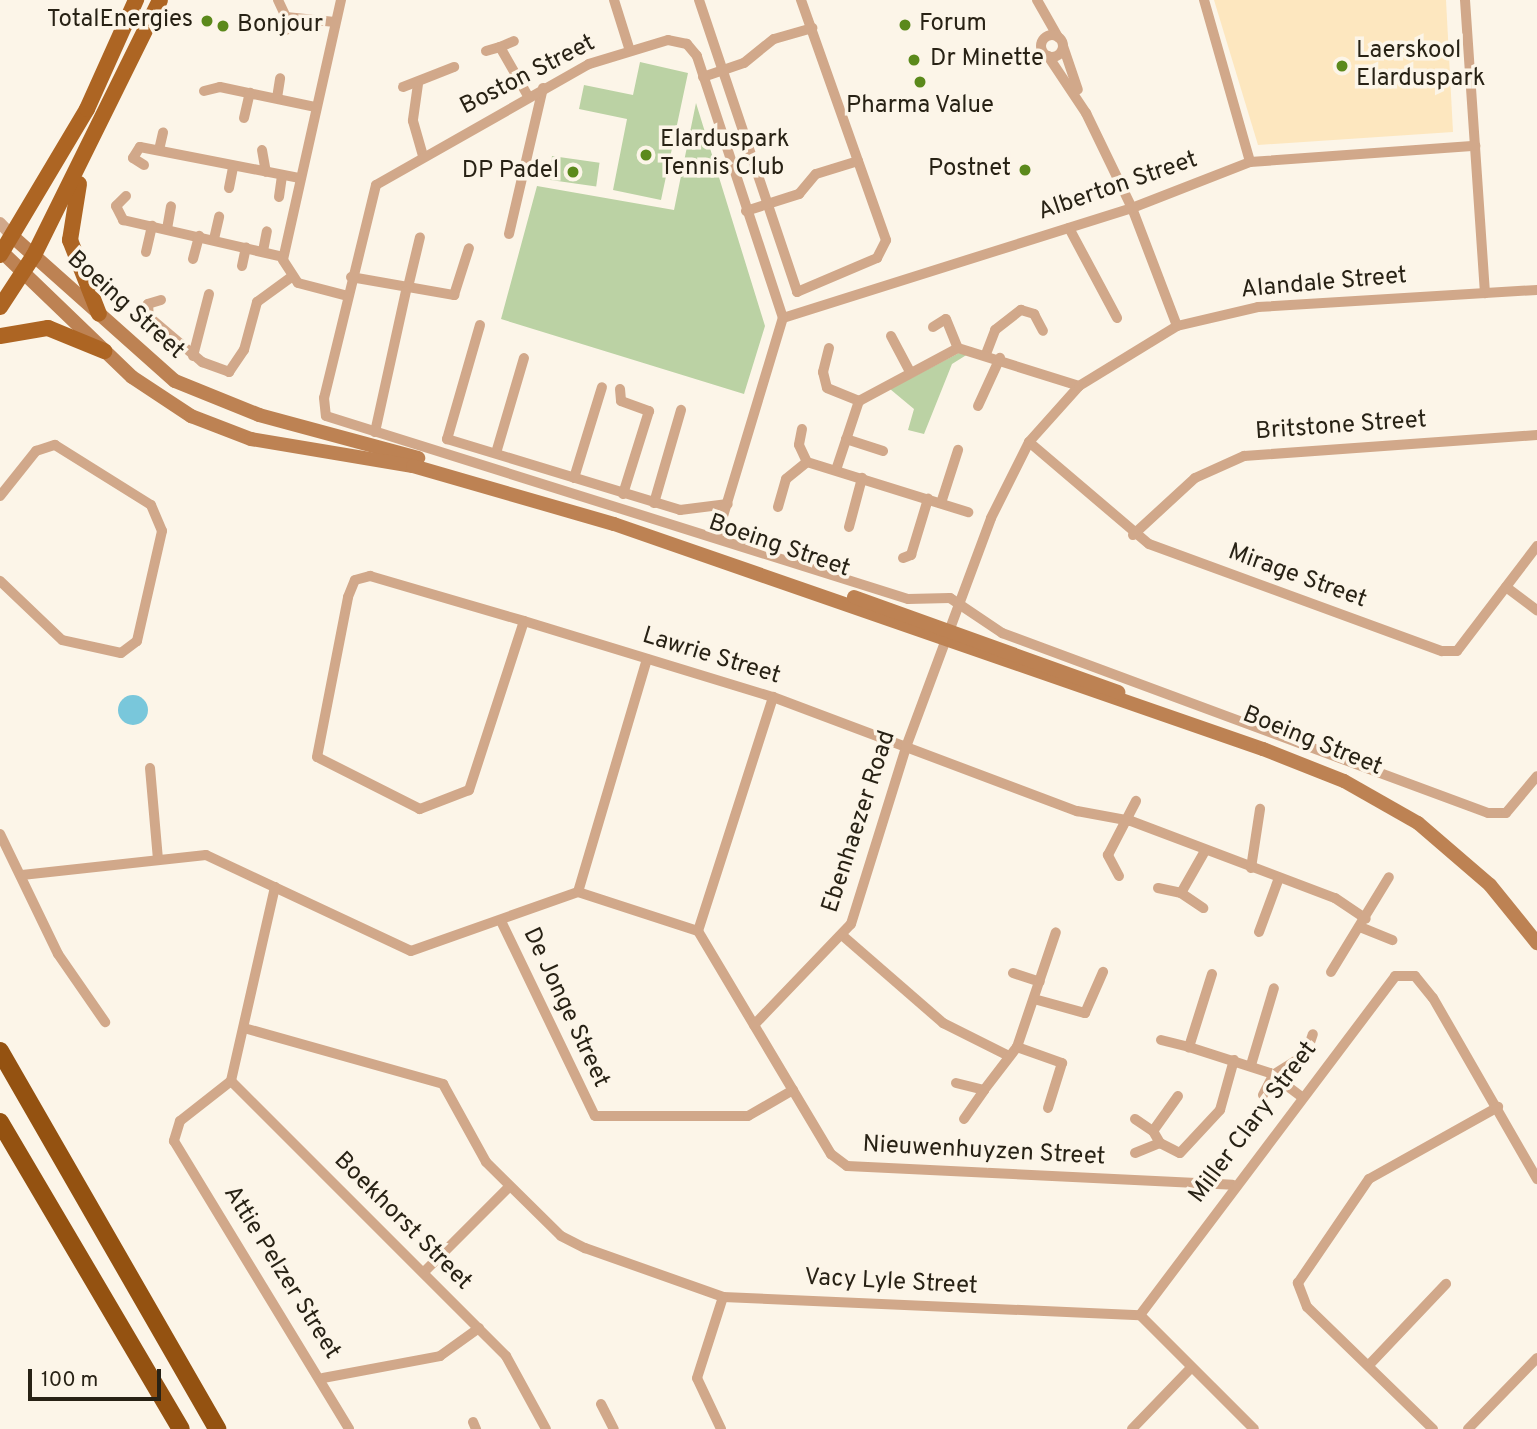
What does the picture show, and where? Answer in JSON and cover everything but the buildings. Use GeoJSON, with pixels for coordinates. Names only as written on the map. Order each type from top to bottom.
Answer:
{"type":"FeatureCollection","features":[{"type":"Feature","properties":{"kind":"highway"},"geometry":{"type":"LineString","coordinates":[[0,1051],[199,1399],[219,1429]]}},
{"type":"Feature","properties":{"kind":"highway"},"geometry":{"type":"LineString","coordinates":[[0,1122],[181,1429]]}},
{"type":"Feature","properties":{"kind":"highway"},"geometry":{"type":"LineString","coordinates":[[72,1242],[171,1429]]}},
{"type":"Feature","properties":{"kind":"main road"},"geometry":{"type":"LineString","coordinates":[[1,252],[87,109],[136,0]]}},
{"type":"Feature","properties":{"kind":"main road"},"geometry":{"type":"LineString","coordinates":[[0,307],[34,255],[160,0]]}},
{"type":"Feature","properties":{"kind":"main road"},"geometry":{"type":"LineString","coordinates":[[81,164],[70,240],[99,314]]}},
{"type":"Feature","properties":{"kind":"main road","name":"Boeing Street"},"geometry":{"type":"LineString","coordinates":[[12,236],[152,366],[212,399],[714,547],[946,636],[1344,781],[1418,823],[1464,859],[1537,943]]}},
{"type":"Feature","properties":{"kind":"main road","name":"Boeing Street"},"geometry":{"type":"LineString","coordinates":[[1,252],[104,351],[191,416],[230,431],[413,466],[718,556],[1376,792],[1468,857],[1537,936]]}},
{"type":"Feature","properties":{"kind":"main road"},"geometry":{"type":"LineString","coordinates":[[0,336],[48,327],[104,351]]}},
{"type":"Feature","properties":{"kind":"street"},"geometry":{"type":"LineString","coordinates":[[290,278],[283,257],[341,0]]}},
{"type":"Feature","properties":{"kind":"street"},"geometry":{"type":"LineString","coordinates":[[614,0],[630,51]]}},
{"type":"Feature","properties":{"kind":"street"},"geometry":{"type":"LineString","coordinates":[[699,0],[762,204],[792,289],[839,275],[877,258],[886,245],[801,0]]}},
{"type":"Feature","properties":{"kind":"street"},"geometry":{"type":"LineString","coordinates":[[1204,0],[1250,162]]}},
{"type":"Feature","properties":{"kind":"street"},"geometry":{"type":"LineString","coordinates":[[1465,0],[1485,293]]}},
{"type":"Feature","properties":{"kind":"street"},"geometry":{"type":"LineString","coordinates":[[275,2],[286,17],[286,30]]}},
{"type":"Feature","properties":{"kind":"street"},"geometry":{"type":"LineString","coordinates":[[1039,4],[1048,56],[1086,113]]}},
{"type":"Feature","properties":{"kind":"street"},"geometry":{"type":"LineString","coordinates":[[1039,4],[1060,42],[1086,113],[1132,208],[1177,326]]}},
{"type":"Feature","properties":{"kind":"street"},"geometry":{"type":"LineString","coordinates":[[286,17],[335,22]]}},
{"type":"Feature","properties":{"kind":"street"},"geometry":{"type":"LineString","coordinates":[[703,77],[747,61],[774,38],[812,28]]}},
{"type":"Feature","properties":{"kind":"street"},"geometry":{"type":"LineString","coordinates":[[1045,39],[1060,42]]}},
{"type":"Feature","properties":{"kind":"street"},"geometry":{"type":"LineString","coordinates":[[486,51],[514,41]]}},
{"type":"Feature","properties":{"kind":"street","name":"Boston Street"},"geometry":{"type":"LineString","coordinates":[[330,418],[323,403],[372,191],[423,156],[528,96],[630,51],[681,41],[697,56],[783,318]]}},
{"type":"Feature","properties":{"kind":"street"},"geometry":{"type":"LineString","coordinates":[[1048,56],[1060,42]]}},
{"type":"Feature","properties":{"kind":"street"},"geometry":{"type":"LineString","coordinates":[[500,47],[528,96]]}},
{"type":"Feature","properties":{"kind":"street"},"geometry":{"type":"LineString","coordinates":[[404,87],[418,84],[454,67]]}},
{"type":"Feature","properties":{"kind":"street"},"geometry":{"type":"LineString","coordinates":[[277,98],[279,78]]}},
{"type":"Feature","properties":{"kind":"street"},"geometry":{"type":"LineString","coordinates":[[418,84],[414,121],[423,156]]}},
{"type":"Feature","properties":{"kind":"street"},"geometry":{"type":"LineString","coordinates":[[204,91],[216,86],[317,107]]}},
{"type":"Feature","properties":{"kind":"street"},"geometry":{"type":"LineString","coordinates":[[509,234],[543,88]]}},
{"type":"Feature","properties":{"kind":"street"},"geometry":{"type":"LineString","coordinates":[[244,118],[250,93]]}},
{"type":"Feature","properties":{"kind":"street"},"geometry":{"type":"LineString","coordinates":[[159,150],[163,132]]}},
{"type":"Feature","properties":{"kind":"street","name":"Alberton Street"},"geometry":{"type":"LineString","coordinates":[[783,318],[1132,208],[1250,162],[1475,146]]}},
{"type":"Feature","properties":{"kind":"street"},"geometry":{"type":"LineString","coordinates":[[144,165],[134,160],[138,147],[300,178]]}},
{"type":"Feature","properties":{"kind":"street"},"geometry":{"type":"LineString","coordinates":[[262,150],[266,172]]}},
{"type":"Feature","properties":{"kind":"street"},"geometry":{"type":"LineString","coordinates":[[746,211],[799,194],[816,174],[858,162]]}},
{"type":"Feature","properties":{"kind":"street"},"geometry":{"type":"LineString","coordinates":[[229,188],[233,167]]}},
{"type":"Feature","properties":{"kind":"street"},"geometry":{"type":"LineString","coordinates":[[279,197],[282,175]]}},
{"type":"Feature","properties":{"kind":"street"},"geometry":{"type":"LineString","coordinates":[[126,196],[117,201],[120,218],[283,257]]}},
{"type":"Feature","properties":{"kind":"street"},"geometry":{"type":"LineString","coordinates":[[167,229],[171,206]]}},
{"type":"Feature","properties":{"kind":"street"},"geometry":{"type":"LineString","coordinates":[[214,239],[219,217]]}},
{"type":"Feature","properties":{"kind":"street","name":"Boeing Street"},"geometry":{"type":"LineString","coordinates":[[0,223],[12,236]]}},
{"type":"Feature","properties":{"kind":"street"},"geometry":{"type":"LineString","coordinates":[[146,252],[152,226]]}},
{"type":"Feature","properties":{"kind":"street"},"geometry":{"type":"LineString","coordinates":[[1069,228],[1117,318]]}},
{"type":"Feature","properties":{"kind":"street"},"geometry":{"type":"LineString","coordinates":[[263,251],[267,231]]}},
{"type":"Feature","properties":{"kind":"street"},"geometry":{"type":"LineString","coordinates":[[193,259],[199,236]]}},
{"type":"Feature","properties":{"kind":"street"},"geometry":{"type":"LineString","coordinates":[[375,432],[420,237]]}},
{"type":"Feature","properties":{"kind":"street"},"geometry":{"type":"LineString","coordinates":[[242,266],[246,247]]}},
{"type":"Feature","properties":{"kind":"street"},"geometry":{"type":"LineString","coordinates":[[351,277],[407,289],[454,295],[469,248]]}},
{"type":"Feature","properties":{"kind":"street"},"geometry":{"type":"LineString","coordinates":[[290,278],[348,296]]}},
{"type":"Feature","properties":{"kind":"street"},"geometry":{"type":"LineString","coordinates":[[161,300],[148,304],[147,314],[193,356],[231,370],[257,302],[290,278]]}},
{"type":"Feature","properties":{"kind":"street","name":"Alandale Street"},"geometry":{"type":"LineString","coordinates":[[946,636],[962,604],[991,518],[1028,442],[1079,386],[1177,326],[1258,307],[1537,290]]}},
{"type":"Feature","properties":{"kind":"street"},"geometry":{"type":"LineString","coordinates":[[193,356],[209,294]]}},
{"type":"Feature","properties":{"kind":"street"},"geometry":{"type":"LineString","coordinates":[[986,354],[995,330],[1021,310],[1034,314],[1043,331]]}},
{"type":"Feature","properties":{"kind":"street"},"geometry":{"type":"LineString","coordinates":[[717,536],[783,318]]}},
{"type":"Feature","properties":{"kind":"street"},"geometry":{"type":"LineString","coordinates":[[933,327],[946,319],[958,348]]}},
{"type":"Feature","properties":{"kind":"street"},"geometry":{"type":"LineString","coordinates":[[480,325],[446,435],[654,503],[689,511],[727,504]]}},
{"type":"Feature","properties":{"kind":"street"},"geometry":{"type":"LineString","coordinates":[[891,336],[910,371]]}},
{"type":"Feature","properties":{"kind":"street"},"geometry":{"type":"LineString","coordinates":[[829,348],[823,366],[827,388],[859,401]]}},
{"type":"Feature","properties":{"kind":"street"},"geometry":{"type":"LineString","coordinates":[[836,470],[859,401],[910,371],[958,348],[1000,358],[1079,386]]}},
{"type":"Feature","properties":{"kind":"street"},"geometry":{"type":"LineString","coordinates":[[978,407],[1000,358]]}},
{"type":"Feature","properties":{"kind":"street"},"geometry":{"type":"LineString","coordinates":[[496,453],[524,359]]}},
{"type":"Feature","properties":{"kind":"street"},"geometry":{"type":"LineString","coordinates":[[574,478],[602,387]]}},
{"type":"Feature","properties":{"kind":"street"},"geometry":{"type":"LineString","coordinates":[[620,388],[621,401],[649,411],[623,494]]}},
{"type":"Feature","properties":{"kind":"street"},"geometry":{"type":"LineString","coordinates":[[654,503],[681,410]]}},
{"type":"Feature","properties":{"kind":"street","name":"Boeing Street"},"geometry":{"type":"LineString","coordinates":[[330,418],[717,536],[908,599],[935,595],[962,604],[1002,633],[1488,813],[1506,813],[1537,776]]}},
{"type":"Feature","properties":{"kind":"street"},"geometry":{"type":"LineString","coordinates":[[803,429],[799,445],[807,461],[968,512]]}},
{"type":"Feature","properties":{"kind":"street","name":"Britstone Street"},"geometry":{"type":"LineString","coordinates":[[1133,536],[1195,478],[1244,456],[1537,435]]}},
{"type":"Feature","properties":{"kind":"street"},"geometry":{"type":"LineString","coordinates":[[846,439],[883,451]]}},
{"type":"Feature","properties":{"kind":"street","name":"Mirage Street"},"geometry":{"type":"LineString","coordinates":[[1028,442],[1133,536],[1442,651],[1457,651],[1537,546]]}},
{"type":"Feature","properties":{"kind":"street"},"geometry":{"type":"LineString","coordinates":[[0,496],[47,445],[63,448],[158,513],[162,531],[137,640],[121,653],[62,640],[0,581]]}},
{"type":"Feature","properties":{"kind":"street"},"geometry":{"type":"LineString","coordinates":[[941,503],[958,450]]}},
{"type":"Feature","properties":{"kind":"street"},"geometry":{"type":"LineString","coordinates":[[778,507],[786,479],[807,461]]}},
{"type":"Feature","properties":{"kind":"street"},"geometry":{"type":"LineString","coordinates":[[849,527],[862,478]]}},
{"type":"Feature","properties":{"kind":"street"},"geometry":{"type":"LineString","coordinates":[[904,558],[911,555],[928,499]]}},
{"type":"Feature","properties":{"kind":"street","name":"Lawrie Street"},"geometry":{"type":"LineString","coordinates":[[524,621],[475,783],[420,810],[317,757],[341,626],[351,587],[364,576],[524,621],[773,697],[1094,813],[1131,821],[1335,898],[1363,923],[1393,940]]}},
{"type":"Feature","properties":{"kind":"street"},"geometry":{"type":"LineString","coordinates":[[1506,587],[1537,610]]}},
{"type":"Feature","properties":{"kind":"street","name":"Ebenhaezer Road"},"geometry":{"type":"LineString","coordinates":[[754,1025],[843,936],[946,636]]}},
{"type":"Feature","properties":{"kind":"street"},"geometry":{"type":"LineString","coordinates":[[578,892],[647,659]]}},
{"type":"Feature","properties":{"kind":"street"},"geometry":{"type":"LineString","coordinates":[[22,875],[158,859],[214,857],[411,951],[578,892],[698,930],[773,697]]}},
{"type":"Feature","properties":{"kind":"street"},"geometry":{"type":"LineString","coordinates":[[150,768],[158,859]]}},
{"type":"Feature","properties":{"kind":"street"},"geometry":{"type":"LineString","coordinates":[[1119,876],[1108,855],[1131,821],[1136,802]]}},
{"type":"Feature","properties":{"kind":"street"},"geometry":{"type":"LineString","coordinates":[[1251,868],[1260,809]]}},
{"type":"Feature","properties":{"kind":"street"},"geometry":{"type":"LineString","coordinates":[[0,834],[58,954],[105,1022]]}},
{"type":"Feature","properties":{"kind":"street"},"geometry":{"type":"LineString","coordinates":[[1181,893],[1205,851]]}},
{"type":"Feature","properties":{"kind":"street"},"geometry":{"type":"LineString","coordinates":[[1331,972],[1389,877]]}},
{"type":"Feature","properties":{"kind":"street"},"geometry":{"type":"LineString","coordinates":[[1259,932],[1279,878]]}},
{"type":"Feature","properties":{"kind":"street"},"geometry":{"type":"LineString","coordinates":[[231,1081],[275,887]]}},
{"type":"Feature","properties":{"kind":"street"},"geometry":{"type":"LineString","coordinates":[[1158,888],[1181,893],[1203,908]]}},
{"type":"Feature","properties":{"kind":"street","name":"De Jonge Street"},"geometry":{"type":"LineString","coordinates":[[501,921],[595,1116],[748,1116],[793,1090]]}},
{"type":"Feature","properties":{"kind":"street","name":"Nieuwenhuyzen Street"},"geometry":{"type":"LineString","coordinates":[[698,930],[831,1154],[861,1169],[1233,1185]]}},
{"type":"Feature","properties":{"kind":"street"},"geometry":{"type":"LineString","coordinates":[[964,1119],[1007,1055],[1017,1047],[1056,932]]}},
{"type":"Feature","properties":{"kind":"street"},"geometry":{"type":"LineString","coordinates":[[843,936],[943,1023],[1007,1055]]}},
{"type":"Feature","properties":{"kind":"street"},"geometry":{"type":"LineString","coordinates":[[1034,999],[1085,1013],[1103,972]]}},
{"type":"Feature","properties":{"kind":"street"},"geometry":{"type":"LineString","coordinates":[[1013,973],[1040,982]]}},
{"type":"Feature","properties":{"kind":"street"},"geometry":{"type":"LineString","coordinates":[[1189,1047],[1212,974]]}},
{"type":"Feature","properties":{"kind":"street","name":"Miller Clary Street"},"geometry":{"type":"LineString","coordinates":[[1140,1315],[1233,1185],[1388,980],[1415,976],[1498,1107]]}},
{"type":"Feature","properties":{"kind":"street"},"geometry":{"type":"LineString","coordinates":[[1251,1065],[1274,988]]}},
{"type":"Feature","properties":{"kind":"street","name":"Vacy Lyle Street"},"geometry":{"type":"LineString","coordinates":[[244,1028],[443,1084],[486,1162],[509,1187],[575,1244],[723,1297],[1140,1315]]}},
{"type":"Feature","properties":{"kind":"street"},"geometry":{"type":"LineString","coordinates":[[1263,1096],[1273,1075],[1301,1058],[1313,1034]]}},
{"type":"Feature","properties":{"kind":"street"},"geometry":{"type":"LineString","coordinates":[[1161,1040],[1251,1065],[1273,1075],[1300,1096]]}},
{"type":"Feature","properties":{"kind":"street"},"geometry":{"type":"LineString","coordinates":[[1017,1047],[1062,1063],[1048,1108]]}},
{"type":"Feature","properties":{"kind":"street"},"geometry":{"type":"LineString","coordinates":[[1135,1119],[1153,1131],[1160,1143],[1172,1152],[1189,1149],[1220,1110],[1234,1060]]}},
{"type":"Feature","properties":{"kind":"street","name":"Attie Pelzer Street"},"geometry":{"type":"LineString","coordinates":[[231,1081],[180,1121],[174,1141],[323,1378],[349,1429]]}},
{"type":"Feature","properties":{"kind":"street","name":"Boekhorst Street"},"geometry":{"type":"LineString","coordinates":[[231,1081],[506,1356],[546,1429]]}},
{"type":"Feature","properties":{"kind":"street"},"geometry":{"type":"LineString","coordinates":[[956,1083],[984,1090]]}},
{"type":"Feature","properties":{"kind":"street"},"geometry":{"type":"LineString","coordinates":[[1153,1131],[1178,1096]]}},
{"type":"Feature","properties":{"kind":"street"},"geometry":{"type":"LineString","coordinates":[[1433,1429],[1307,1307],[1300,1276],[1369,1179],[1498,1107],[1537,1179]]}},
{"type":"Feature","properties":{"kind":"street"},"geometry":{"type":"LineString","coordinates":[[1135,1153],[1160,1143]]}},
{"type":"Feature","properties":{"kind":"street"},"geometry":{"type":"LineString","coordinates":[[424,1272],[509,1187]]}},
{"type":"Feature","properties":{"kind":"street"},"geometry":{"type":"LineString","coordinates":[[1369,1365],[1446,1284]]}},
{"type":"Feature","properties":{"kind":"street"},"geometry":{"type":"LineString","coordinates":[[721,1429],[697,1378],[723,1297]]}},
{"type":"Feature","properties":{"kind":"street"},"geometry":{"type":"LineString","coordinates":[[1140,1315],[1190,1369],[1254,1429]]}},
{"type":"Feature","properties":{"kind":"street"},"geometry":{"type":"LineString","coordinates":[[323,1378],[440,1356],[479,1328]]}},
{"type":"Feature","properties":{"kind":"street"},"geometry":{"type":"LineString","coordinates":[[1468,1429],[1535,1363]]}},
{"type":"Feature","properties":{"kind":"street"},"geometry":{"type":"LineString","coordinates":[[1132,1429],[1190,1369]]}},
{"type":"Feature","properties":{"kind":"street"},"geometry":{"type":"LineString","coordinates":[[601,1404],[614,1429]]}},
{"type":"Feature","properties":{"kind":"shaded area","name":"Laerskool Elarduspark"},"geometry":{"type":"Polygon","coordinates":[[[1214,0],[1446,0],[1453,132],[1258,145],[1214,0]]]}},
{"type":"Feature","properties":{"kind":"green space","name":"Elarduspark Tennis Club"},"geometry":{"type":"Polygon","coordinates":[[[640,62],[688,73],[661,200],[613,190],[627,119],[579,109],[584,85],[633,95],[640,62]]]}},
{"type":"Feature","properties":{"kind":"green space"},"geometry":{"type":"Polygon","coordinates":[[[696,103],[765,326],[744,394],[501,319],[537,186],[674,210],[696,103]]]}},
{"type":"Feature","properties":{"kind":"green space","name":"DP Padel"},"geometry":{"type":"Polygon","coordinates":[[[552,156],[600,163],[596,186],[549,180],[552,156]]]}},
{"type":"Feature","properties":{"kind":"green space"},"geometry":{"type":"Polygon","coordinates":[[[959,353],[968,354],[952,364],[924,434],[908,430],[914,409],[890,389],[959,353]]]}},
{"type":"Feature","properties":{"kind":"water"},"geometry":{"type":"Polygon","coordinates":[[[133,695],[144,699],[148,710],[144,721],[133,725],[122,721],[118,710],[122,699],[133,695]]]}},
{"type":"Feature","properties":{"kind":"place","name":"TotalEnergies"},"geometry":{"type":"Point","coordinates":[207,21]}},
{"type":"Feature","properties":{"kind":"place","name":"Forum"},"geometry":{"type":"Point","coordinates":[905,25]}},
{"type":"Feature","properties":{"kind":"place","name":"Bonjour"},"geometry":{"type":"Point","coordinates":[223,26]}},
{"type":"Feature","properties":{"kind":"place","name":"Dr Minette"},"geometry":{"type":"Point","coordinates":[914,60]}},
{"type":"Feature","properties":{"kind":"place","name":"Laerskool Elarduspark"},"geometry":{"type":"Point","coordinates":[1342,66]}},
{"type":"Feature","properties":{"kind":"place","name":"Pharma Value"},"geometry":{"type":"Point","coordinates":[920,82]}},
{"type":"Feature","properties":{"kind":"place","name":"Elarduspark Tennis Club"},"geometry":{"type":"Point","coordinates":[646,155]}},
{"type":"Feature","properties":{"kind":"place","name":"Postnet"},"geometry":{"type":"Point","coordinates":[1025,170]}},
{"type":"Feature","properties":{"kind":"place","name":"DP Padel"},"geometry":{"type":"Point","coordinates":[573,172]}}]}
